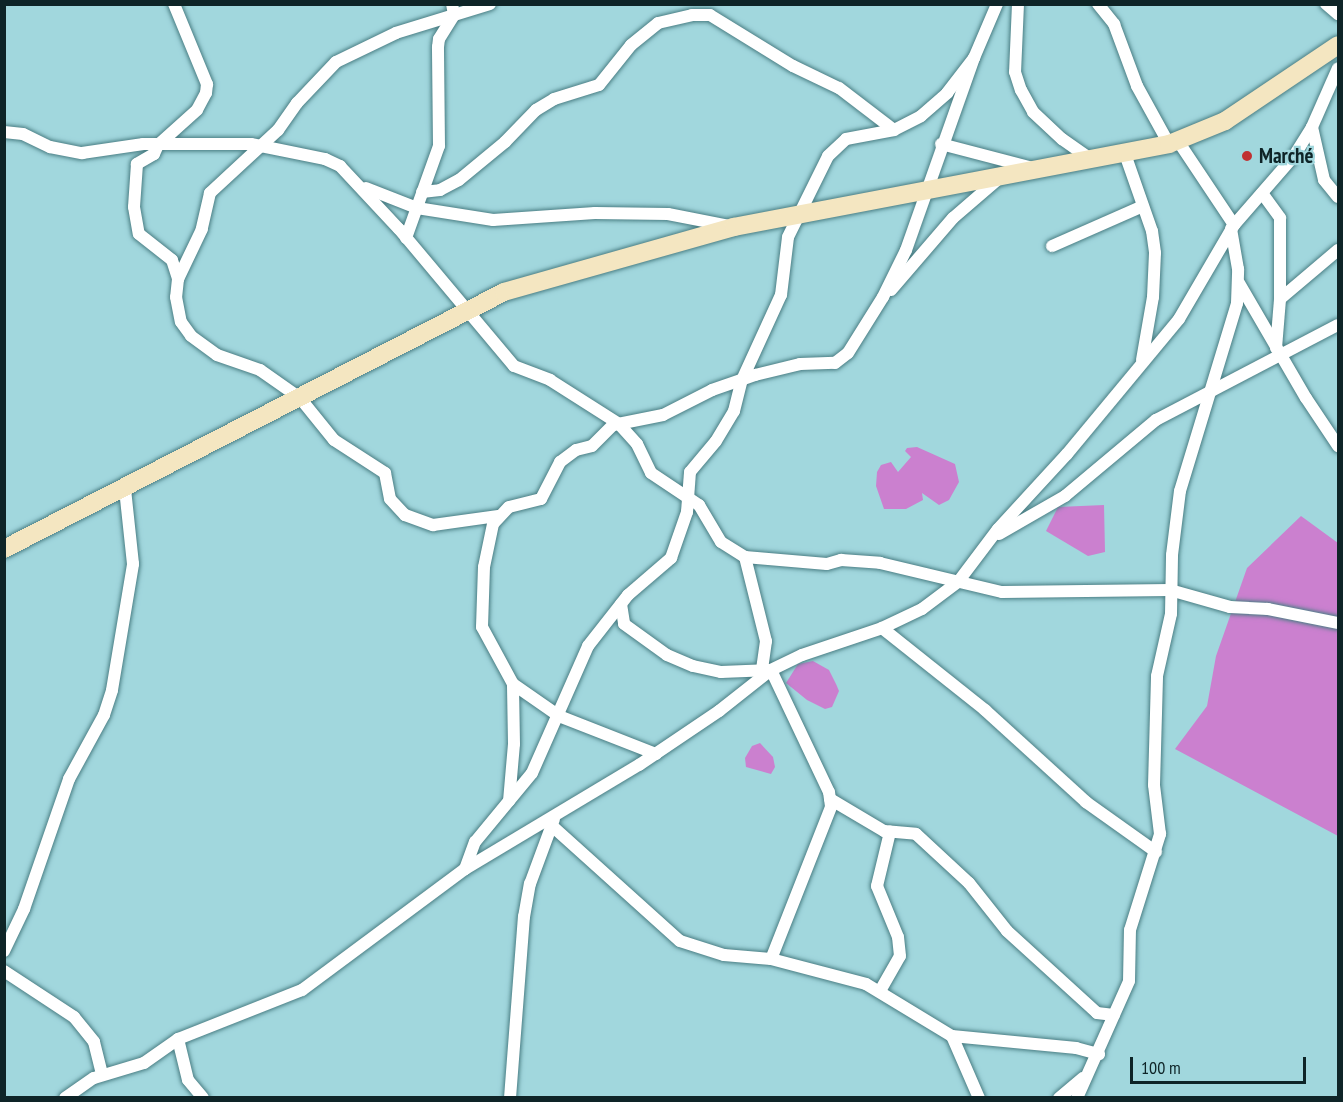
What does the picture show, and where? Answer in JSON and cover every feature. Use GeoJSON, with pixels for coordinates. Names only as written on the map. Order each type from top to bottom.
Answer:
{"type":"FeatureCollection","features":[{"type":"Feature","properties":{"kind":"street"},"geometry":{"type":"LineString","coordinates":[[174,4],[207,84],[206,93],[197,110],[158,145],[154,154],[137,164],[134,173],[134,207],[140,234],[172,261],[178,279],[177,313],[191,336],[218,355],[260,370],[300,398],[334,440],[385,473],[390,499],[405,515],[434,525],[498,516],[509,507],[541,499],[565,458],[592,446],[606,430],[619,424],[663,415],[742,380],[800,364],[835,363],[864,332],[884,297],[906,249],[941,144],[997,4]]}},
{"type":"Feature","properties":{"kind":"street"},"geometry":{"type":"LineString","coordinates":[[178,279],[202,230],[210,193],[261,145],[297,103],[349,54],[453,10],[490,4]]}},
{"type":"Feature","properties":{"kind":"street"},"geometry":{"type":"LineString","coordinates":[[1018,4],[1015,72],[1021,90],[1041,119],[1092,160]]}},
{"type":"Feature","properties":{"kind":"street"},"geometry":{"type":"LineString","coordinates":[[1077,1098],[1099,1054],[1129,981],[1132,920],[1160,834],[1154,785],[1157,676],[1171,614],[1170,590],[1180,491],[1193,440],[1215,387],[1230,335],[1239,282],[1232,227],[1137,86],[1114,24],[1098,4]]}},
{"type":"Feature","properties":{"kind":"street"},"geometry":{"type":"LineString","coordinates":[[1326,4],[1338,14]]}},
{"type":"Feature","properties":{"kind":"street"},"geometry":{"type":"LineString","coordinates":[[406,238],[440,146],[439,39],[453,10]]}},
{"type":"Feature","properties":{"kind":"street"},"geometry":{"type":"LineString","coordinates":[[422,192],[440,190],[459,180],[505,142],[536,110],[554,99],[599,85],[631,45],[658,23],[692,15],[710,15],[793,66],[838,88],[894,130]]}},
{"type":"Feature","properties":{"kind":"street"},"geometry":{"type":"LineString","coordinates":[[4,549],[125,489],[504,292],[734,227],[1125,154],[1174,142],[1225,121],[1338,45]]}},
{"type":"Feature","properties":{"kind":"street"},"geometry":{"type":"LineString","coordinates":[[465,869],[471,848],[532,773],[588,646],[621,604],[671,558],[679,542],[689,496],[690,472],[716,441],[734,411],[742,380],[781,295],[786,247],[799,215],[837,145],[894,130],[921,116],[947,93],[974,58]]}},
{"type":"Feature","properties":{"kind":"street"},"geometry":{"type":"LineString","coordinates":[[65,1098],[102,1075],[144,1063],[178,1039],[294,995],[321,979],[465,869],[554,820],[656,754],[767,670],[802,655],[882,628],[922,609],[958,582],[992,538],[1067,454],[1179,319],[1232,227],[1294,156],[1312,128],[1338,68]]}},
{"type":"Feature","properties":{"kind":"street"},"geometry":{"type":"LineString","coordinates":[[1312,128],[1324,180],[1338,197]]}},
{"type":"Feature","properties":{"kind":"street"},"geometry":{"type":"LineString","coordinates":[[4,132],[23,134],[50,147],[82,153],[158,145],[261,145],[325,159],[340,166],[406,238],[514,366],[550,380],[619,424],[637,444],[655,477],[689,496],[699,505],[721,542],[746,557],[827,564],[860,560],[921,570],[958,582],[1016,593],[1170,590],[1230,607],[1268,609],[1338,623]]}},
{"type":"Feature","properties":{"kind":"street"},"geometry":{"type":"LineString","coordinates":[[941,144],[1039,170]]}},
{"type":"Feature","properties":{"kind":"street"},"geometry":{"type":"LineString","coordinates":[[1125,154],[1143,206],[1155,253],[1153,297],[1142,361]]}},
{"type":"Feature","properties":{"kind":"street"},"geometry":{"type":"LineString","coordinates":[[884,297],[952,218],[1001,177]]}},
{"type":"Feature","properties":{"kind":"street"},"geometry":{"type":"LineString","coordinates":[[359,185],[417,208],[493,220],[668,214],[734,227]]}},
{"type":"Feature","properties":{"kind":"street"},"geometry":{"type":"LineString","coordinates":[[1262,194],[1280,218],[1278,351]]}},
{"type":"Feature","properties":{"kind":"street"},"geometry":{"type":"LineString","coordinates":[[1053,246],[1143,206]]}},
{"type":"Feature","properties":{"kind":"street"},"geometry":{"type":"LineString","coordinates":[[1280,298],[1338,249]]}},
{"type":"Feature","properties":{"kind":"street"},"geometry":{"type":"LineString","coordinates":[[1239,282],[1278,351],[1338,446]]}},
{"type":"Feature","properties":{"kind":"street"},"geometry":{"type":"LineString","coordinates":[[992,538],[1065,496],[1156,420],[1215,387],[1248,375],[1278,351],[1338,325]]}},
{"type":"Feature","properties":{"kind":"street"},"geometry":{"type":"LineString","coordinates":[[4,951],[24,909],[69,779],[104,715],[112,690],[133,564],[125,489]]}},
{"type":"Feature","properties":{"kind":"street"},"geometry":{"type":"LineString","coordinates":[[498,516],[484,567],[482,627],[513,684],[559,716],[656,754]]}},
{"type":"Feature","properties":{"kind":"street"},"geometry":{"type":"LineString","coordinates":[[746,557],[766,641],[767,670],[800,725],[830,799],[831,807],[771,959]]}},
{"type":"Feature","properties":{"kind":"street"},"geometry":{"type":"LineString","coordinates":[[621,604],[624,624],[681,661],[721,672],[767,670]]}},
{"type":"Feature","properties":{"kind":"street"},"geometry":{"type":"LineString","coordinates":[[882,628],[985,710],[1086,802],[1156,852]]}},
{"type":"Feature","properties":{"kind":"street"},"geometry":{"type":"LineString","coordinates":[[509,802],[514,744],[513,684]]}},
{"type":"Feature","properties":{"kind":"street"},"geometry":{"type":"LineString","coordinates":[[830,799],[866,823],[890,832],[916,834],[942,855],[1008,931],[1097,1013],[1114,1015]]}},
{"type":"Feature","properties":{"kind":"street"},"geometry":{"type":"LineString","coordinates":[[554,820],[680,941],[724,955],[771,959],[880,991],[952,1036],[1076,1048],[1099,1054]]}},
{"type":"Feature","properties":{"kind":"street"},"geometry":{"type":"LineString","coordinates":[[510,1098],[524,917],[530,884],[554,820]]}},
{"type":"Feature","properties":{"kind":"street"},"geometry":{"type":"LineString","coordinates":[[880,991],[900,956],[898,937],[877,886],[890,832]]}},
{"type":"Feature","properties":{"kind":"street"},"geometry":{"type":"LineString","coordinates":[[4,971],[74,1017],[94,1042],[102,1075]]}},
{"type":"Feature","properties":{"kind":"street"},"geometry":{"type":"LineString","coordinates":[[952,1036],[979,1098]]}},
{"type":"Feature","properties":{"kind":"street"},"geometry":{"type":"LineString","coordinates":[[178,1039],[188,1080],[203,1098]]}},
{"type":"Feature","properties":{"kind":"street"},"geometry":{"type":"LineString","coordinates":[[1059,1098],[1086,1076]]}},
{"type":"Feature","properties":{"kind":"shaded area"},"geometry":{"type":"Polygon","coordinates":[[[917,447],[955,464],[959,482],[949,500],[939,505],[922,493],[923,500],[906,509],[884,509],[876,486],[877,472],[881,465],[891,462],[898,472],[911,457],[905,451],[907,448],[917,447]]]}},
{"type":"Feature","properties":{"kind":"shaded area"},"geometry":{"type":"Polygon","coordinates":[[[1104,505],[1105,552],[1088,556],[1046,531],[1058,507],[1104,505]]]}},
{"type":"Feature","properties":{"kind":"shaded area"},"geometry":{"type":"Polygon","coordinates":[[[1301,516],[1338,543],[1338,836],[1175,749],[1207,706],[1216,656],[1247,568],[1301,516]]]}},
{"type":"Feature","properties":{"kind":"shaded area"},"geometry":{"type":"Polygon","coordinates":[[[813,661],[829,670],[839,691],[832,707],[825,709],[807,700],[786,683],[798,664],[813,661]]]}},
{"type":"Feature","properties":{"kind":"shaded area"},"geometry":{"type":"Polygon","coordinates":[[[760,743],[773,757],[775,767],[771,774],[746,767],[745,758],[752,746],[760,743]]]}},
{"type":"Feature","properties":{"kind":"place","name":"Marché"},"geometry":{"type":"Point","coordinates":[1247,156]}}]}
